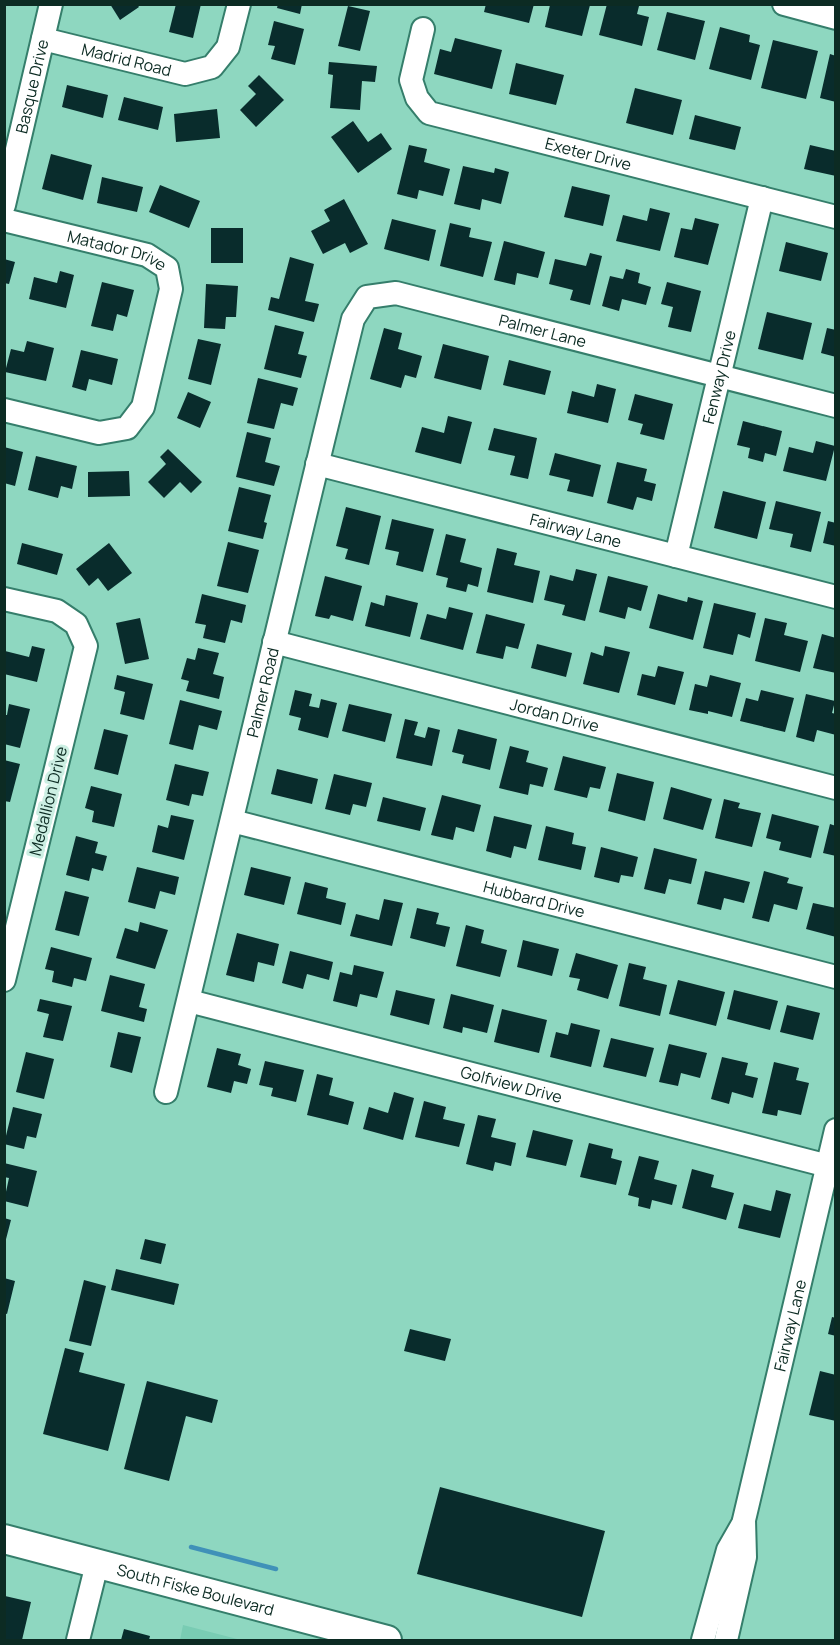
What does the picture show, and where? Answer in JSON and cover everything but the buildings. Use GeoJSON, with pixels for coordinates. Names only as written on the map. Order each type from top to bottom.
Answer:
{"type":"FeatureCollection","features":[{"type":"Feature","properties":{"kind":"main road","name":"South Fiske Boulevard"},"geometry":{"type":"LineString","coordinates":[[4,1539],[337,1634],[387,1641]]}},
{"type":"Feature","properties":{"kind":"street","name":"Basque Drive"},"geometry":{"type":"LineString","coordinates":[[4,205],[51,4]]}},
{"type":"Feature","properties":{"kind":"street","name":"Madrid Road"},"geometry":{"type":"LineString","coordinates":[[43,39],[185,74],[212,67],[228,48],[239,4]]}},
{"type":"Feature","properties":{"kind":"street"},"geometry":{"type":"LineString","coordinates":[[784,4],[836,18]]}},
{"type":"Feature","properties":{"kind":"street","name":"Exeter Drive"},"geometry":{"type":"LineString","coordinates":[[423,29],[411,80],[417,98],[429,113],[836,217]]}},
{"type":"Feature","properties":{"kind":"street","name":"Fenway Drive"},"geometry":{"type":"LineString","coordinates":[[675,556],[762,198]]}},
{"type":"Feature","properties":{"kind":"street","name":"Matador Drive"},"geometry":{"type":"LineString","coordinates":[[4,220],[147,255],[167,268],[171,289],[142,407],[127,428],[99,433],[4,410]]}},
{"type":"Feature","properties":{"kind":"street","name":"Palmer Lane"},"geometry":{"type":"LineString","coordinates":[[367,297],[396,293],[836,406]]}},
{"type":"Feature","properties":{"kind":"street","name":"Palmer Road"},"geometry":{"type":"LineString","coordinates":[[166,1092],[353,318],[367,297]]}},
{"type":"Feature","properties":{"kind":"street","name":"Fairway Lane"},"geometry":{"type":"LineString","coordinates":[[317,464],[836,597]]}},
{"type":"Feature","properties":{"kind":"street","name":"Medallion Drive"},"geometry":{"type":"LineString","coordinates":[[4,599],[57,611],[76,624],[86,646],[4,980]]}},
{"type":"Feature","properties":{"kind":"street","name":"Jordan Drive"},"geometry":{"type":"LineString","coordinates":[[274,642],[836,788]]}},
{"type":"Feature","properties":{"kind":"street","name":"Hubbard Drive"},"geometry":{"type":"LineString","coordinates":[[232,821],[836,977]]}},
{"type":"Feature","properties":{"kind":"street","name":"Golfview Drive"},"geometry":{"type":"LineString","coordinates":[[189,1001],[831,1167]]}},
{"type":"Feature","properties":{"kind":"street","name":"Fairway Lane"},"geometry":{"type":"LineString","coordinates":[[703,1641],[728,1550],[744,1520],[831,1167],[836,1130]]}},
{"type":"Feature","properties":{"kind":"street","name":"Fairway Lane"},"geometry":{"type":"LineString","coordinates":[[726,1641],[745,1557],[744,1520]]}},
{"type":"Feature","properties":{"kind":"street"},"geometry":{"type":"LineString","coordinates":[[78,1641],[97,1564]]}},
{"type":"Feature","properties":{"kind":"shaded area"},"geometry":{"type":"Polygon","coordinates":[[[183,1625],[241,1640],[180,1640],[183,1625]]]}},
{"type":"Feature","properties":{"kind":"waterway"},"geometry":{"type":"LineString","coordinates":[[191,1547],[276,1569]]}}]}
